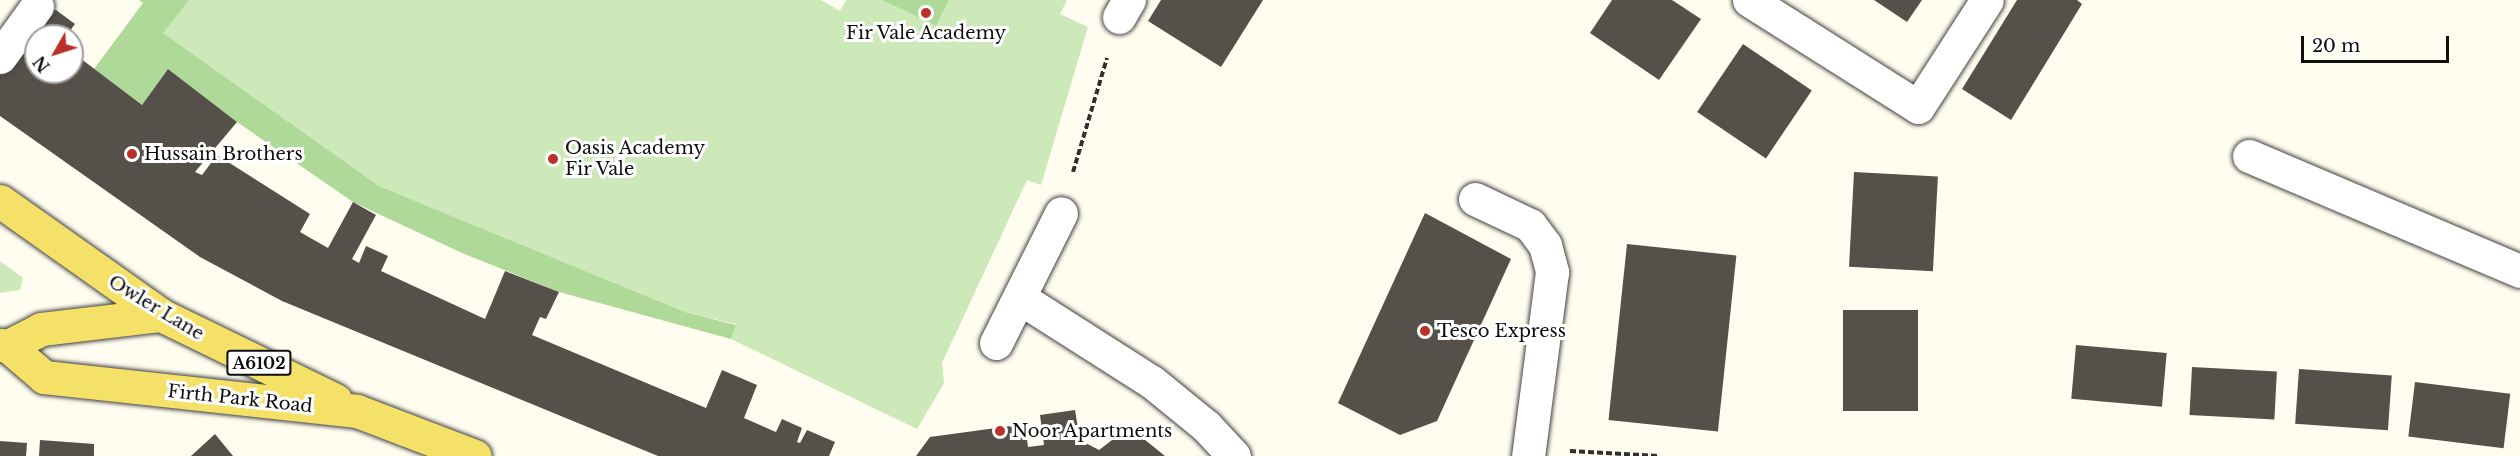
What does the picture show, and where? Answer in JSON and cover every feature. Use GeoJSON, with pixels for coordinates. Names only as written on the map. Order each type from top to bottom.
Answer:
{"type":"FeatureCollection","features":[{"type":"Feature","properties":{"kind":"main road","name":"Owler Lane"},"geometry":{"type":"LineString","coordinates":[[0,201],[161,315],[357,411]]}},
{"type":"Feature","properties":{"kind":"main road","name":"Firth Park Road"},"geometry":{"type":"LineString","coordinates":[[161,315],[41,329],[4,346],[44,377],[357,411],[475,456]]}},
{"type":"Feature","properties":{"kind":"street"},"geometry":{"type":"LineString","coordinates":[[1749,0],[1918,107],[1987,0]]}},
{"type":"Feature","properties":{"kind":"street"},"geometry":{"type":"LineString","coordinates":[[0,57],[38,6]]}},
{"type":"Feature","properties":{"kind":"street"},"geometry":{"type":"LineString","coordinates":[[2249,156],[2520,271]]}},
{"type":"Feature","properties":{"kind":"street"},"geometry":{"type":"LineString","coordinates":[[1474,199],[1530,225],[1545,245],[1552,272],[1529,452]]}},
{"type":"Feature","properties":{"kind":"street"},"geometry":{"type":"LineString","coordinates":[[996,342],[1061,213]]}},
{"type":"Feature","properties":{"kind":"street"},"geometry":{"type":"LineString","coordinates":[[1020,298],[1152,382],[1206,426],[1234,456]]}},
{"type":"Feature","properties":{"kind":"path"},"geometry":{"type":"LineString","coordinates":[[1061,213],[1124,8]]}},
{"type":"Feature","properties":{"kind":"path"},"geometry":{"type":"LineString","coordinates":[[1529,452],[1659,456]]}},
{"type":"Feature","properties":{"kind":"green space"},"geometry":{"type":"Polygon","coordinates":[[[139,0],[189,0],[163,33],[379,186],[685,312],[736,325],[731,339],[559,292],[462,253],[353,202],[237,122],[168,69],[142,105],[94,69],[143,3],[139,0]]]}},
{"type":"Feature","properties":{"kind":"green space"},"geometry":{"type":"Polygon","coordinates":[[[189,0],[821,0],[840,11],[846,0],[882,0],[936,26],[949,0],[1067,0],[1060,14],[1088,27],[1041,185],[1027,180],[942,363],[944,383],[917,429],[731,339],[736,324],[685,312],[379,186],[162,33],[189,0]]]}},
{"type":"Feature","properties":{"kind":"green space","name":"Fir Vale Academy"},"geometry":{"type":"Polygon","coordinates":[[[882,0],[949,0],[936,26],[882,0]]]}},
{"type":"Feature","properties":{"kind":"green space"},"geometry":{"type":"Polygon","coordinates":[[[0,261],[23,278],[20,290],[0,293],[0,261]]]}},
{"type":"Feature","properties":{"kind":"building"},"geometry":{"type":"Polygon","coordinates":[[[1161,0],[1263,0],[1221,67],[1148,21],[1161,0]]]}},
{"type":"Feature","properties":{"kind":"building"},"geometry":{"type":"Polygon","coordinates":[[[1612,0],[1672,0],[1701,19],[1659,80],[1590,33],[1612,0]]]}},
{"type":"Feature","properties":{"kind":"building"},"geometry":{"type":"Polygon","coordinates":[[[1874,0],[1922,0],[1907,22],[1874,0]]]}},
{"type":"Feature","properties":{"kind":"building"},"geometry":{"type":"Polygon","coordinates":[[[2017,0],[2077,0],[2082,4],[2011,120],[1962,89],[2017,0]]]}},
{"type":"Feature","properties":{"kind":"building"},"geometry":{"type":"Polygon","coordinates":[[[56,10],[75,24],[36,24],[45,11],[56,10]]]}},
{"type":"Feature","properties":{"kind":"building"},"geometry":{"type":"Polygon","coordinates":[[[24,40],[24,84],[84,84],[84,61],[142,105],[168,69],[237,122],[195,172],[202,175],[217,155],[310,214],[300,232],[328,248],[353,202],[376,215],[352,259],[359,263],[366,246],[388,256],[381,271],[485,319],[505,271],[559,292],[546,319],[540,317],[532,335],[706,408],[722,370],[757,385],[744,418],[776,432],[782,419],[802,428],[797,442],[800,443],[807,430],[835,442],[829,456],[658,456],[282,301],[200,257],[0,116],[0,73],[24,40]]]}},
{"type":"Feature","properties":{"kind":"building"},"geometry":{"type":"Polygon","coordinates":[[[1743,44],[1812,90],[1766,158],[1697,112],[1743,44]]]}},
{"type":"Feature","properties":{"kind":"building"},"geometry":{"type":"Polygon","coordinates":[[[1854,172],[1938,176],[1933,271],[1849,267],[1854,172]]]}},
{"type":"Feature","properties":{"kind":"building","name":"Tesco Express"},"geometry":{"type":"Polygon","coordinates":[[[1425,213],[1511,259],[1437,421],[1400,435],[1338,403],[1425,213]]]}},
{"type":"Feature","properties":{"kind":"building"},"geometry":{"type":"Polygon","coordinates":[[[1627,244],[1736,255],[1718,432],[1608,420],[1627,244]]]}},
{"type":"Feature","properties":{"kind":"building"},"geometry":{"type":"Polygon","coordinates":[[[1843,310],[1918,310],[1918,411],[1843,411],[1843,310]]]}},
{"type":"Feature","properties":{"kind":"building"},"geometry":{"type":"Polygon","coordinates":[[[2076,345],[2167,353],[2162,407],[2071,399],[2076,345]]]}},
{"type":"Feature","properties":{"kind":"building"},"geometry":{"type":"Polygon","coordinates":[[[2192,367],[2277,371],[2274,419],[2189,415],[2192,367]]]}},
{"type":"Feature","properties":{"kind":"building"},"geometry":{"type":"Polygon","coordinates":[[[2299,369],[2392,375],[2388,430],[2295,424],[2299,369]]]}},
{"type":"Feature","properties":{"kind":"building"},"geometry":{"type":"Polygon","coordinates":[[[2415,382],[2510,394],[2504,448],[2408,437],[2415,382]]]}},
{"type":"Feature","properties":{"kind":"building","name":"Noor Apartments"},"geometry":{"type":"Polygon","coordinates":[[[1075,410],[1080,440],[1099,450],[1129,427],[1165,456],[916,456],[930,437],[1025,424],[1028,447],[1044,445],[1040,415],[1075,410]]]}},
{"type":"Feature","properties":{"kind":"building"},"geometry":{"type":"Polygon","coordinates":[[[215,434],[233,456],[191,456],[215,434]]]}},
{"type":"Feature","properties":{"kind":"building"},"geometry":{"type":"Polygon","coordinates":[[[40,440],[94,444],[94,456],[39,456],[40,440]]]}},
{"type":"Feature","properties":{"kind":"building"},"geometry":{"type":"Polygon","coordinates":[[[0,441],[27,443],[26,456],[0,456],[0,441]]]}},
{"type":"Feature","properties":{"kind":"place","name":"Fir Vale Academy"},"geometry":{"type":"Point","coordinates":[926,13]}},
{"type":"Feature","properties":{"kind":"place","name":"Hussain Brothers"},"geometry":{"type":"Point","coordinates":[132,154]}},
{"type":"Feature","properties":{"kind":"place","name":"Oasis Academy Fir Vale"},"geometry":{"type":"Point","coordinates":[553,159]}},
{"type":"Feature","properties":{"kind":"place","name":"Tesco Express"},"geometry":{"type":"Point","coordinates":[1425,331]}},
{"type":"Feature","properties":{"kind":"place","name":"Noor Apartments"},"geometry":{"type":"Point","coordinates":[1000,431]}}]}
